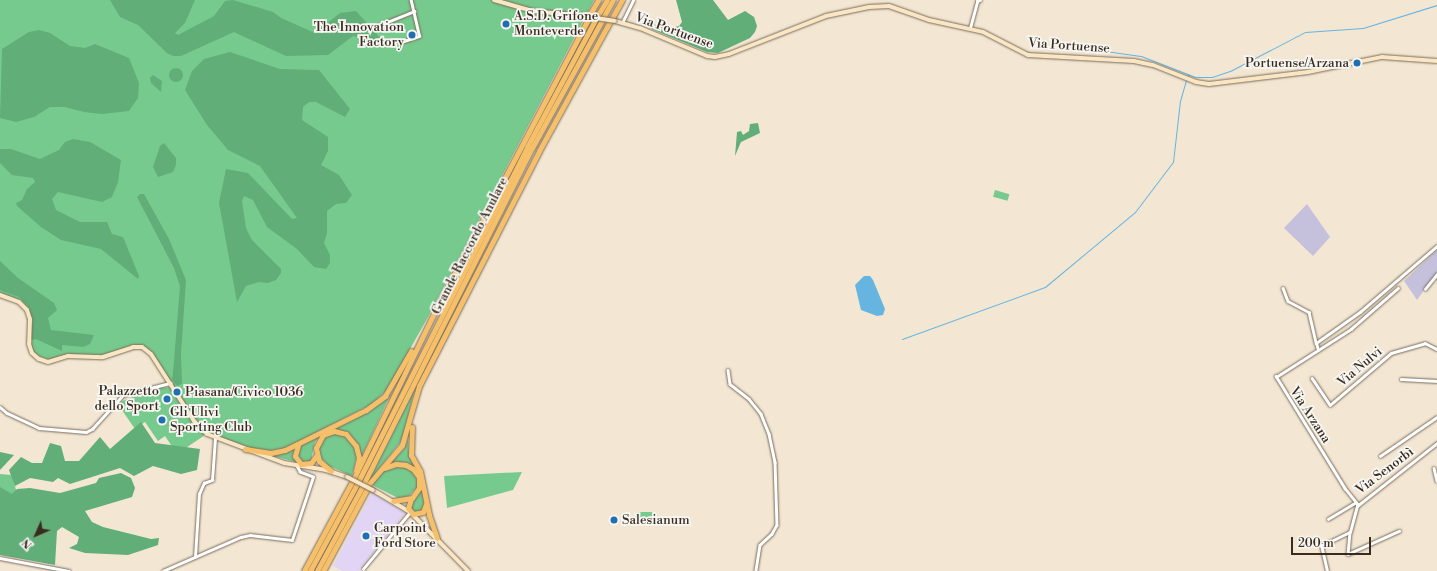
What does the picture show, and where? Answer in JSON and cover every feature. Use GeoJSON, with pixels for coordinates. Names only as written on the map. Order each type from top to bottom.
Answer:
{"type":"FeatureCollection","features":[{"type":"Feature","properties":{"kind":"highway","name":"Grande Raccordo Anulare"},"geometry":{"type":"LineString","coordinates":[[436,309],[587,16],[598,0]]}},
{"type":"Feature","properties":{"kind":"highway","name":"Grande Raccordo Anulare"},"geometry":{"type":"LineString","coordinates":[[317,571],[360,482],[607,0]]}},
{"type":"Feature","properties":{"kind":"highway"},"geometry":{"type":"LineString","coordinates":[[604,16],[613,0]]}},
{"type":"Feature","properties":{"kind":"highway","name":"Grande Raccordo Anulare"},"geometry":{"type":"LineString","coordinates":[[304,571],[360,482],[380,470],[402,445],[416,394],[517,195],[622,0]]}},
{"type":"Feature","properties":{"kind":"highway"},"geometry":{"type":"LineString","coordinates":[[245,449],[276,453],[299,444],[382,399],[436,309]]}},
{"type":"Feature","properties":{"kind":"highway"},"geometry":{"type":"LineString","coordinates":[[360,482],[436,309]]}},
{"type":"Feature","properties":{"kind":"highway"},"geometry":{"type":"LineString","coordinates":[[416,394],[410,450],[420,471],[426,503],[437,538]]}},
{"type":"Feature","properties":{"kind":"highway"},"geometry":{"type":"LineString","coordinates":[[299,444],[295,457],[304,466],[313,462],[316,456],[317,445],[323,435],[332,431],[343,433],[357,448],[360,482]]}},
{"type":"Feature","properties":{"kind":"highway"},"geometry":{"type":"LineString","coordinates":[[316,456],[330,471]]}},
{"type":"Feature","properties":{"kind":"highway"},"geometry":{"type":"LineString","coordinates":[[380,470],[396,464],[413,468],[419,477],[420,485],[411,499],[408,508],[410,512],[421,513],[426,503]]}},
{"type":"Feature","properties":{"kind":"highway","name":"Grande Raccordo Anulare"},"geometry":{"type":"LineString","coordinates":[[310,571],[360,482]]}},
{"type":"Feature","properties":{"kind":"highway","name":"Grande Raccordo Anulare"},"geometry":{"type":"LineString","coordinates":[[323,571],[360,482]]}},
{"type":"Feature","properties":{"kind":"highway"},"geometry":{"type":"LineString","coordinates":[[393,501],[411,499]]}},
{"type":"Feature","properties":{"kind":"main road","name":"Via Portuense"},"geometry":{"type":"LineString","coordinates":[[494,0],[532,12],[587,16],[612,20],[711,57],[729,54],[826,16],[876,6],[895,7],[934,21],[970,28],[996,37],[1028,55],[1134,60],[1202,84],[1300,73],[1382,57],[1437,61]]}},
{"type":"Feature","properties":{"kind":"main road"},"geometry":{"type":"LineString","coordinates":[[0,295],[19,302],[27,310],[30,319],[29,344],[32,353],[39,359],[48,362],[69,356],[104,357],[133,347],[141,347],[150,352],[196,424],[215,438],[296,465],[330,471],[347,477],[373,490],[410,512],[468,571]]}},
{"type":"Feature","properties":{"kind":"street"},"geometry":{"type":"LineString","coordinates":[[404,41],[419,36],[411,0]]}},
{"type":"Feature","properties":{"kind":"street","name":"Via Portuense"},"geometry":{"type":"LineString","coordinates":[[622,23],[633,0]]}},
{"type":"Feature","properties":{"kind":"street"},"geometry":{"type":"LineString","coordinates":[[970,28],[977,1],[980,0]]}},
{"type":"Feature","properties":{"kind":"street"},"geometry":{"type":"LineString","coordinates":[[380,25],[414,11]]}},
{"type":"Feature","properties":{"kind":"street","name":"Via Arzana"},"geometry":{"type":"LineString","coordinates":[[1356,504],[1276,380],[1279,374],[1358,324],[1386,294],[1437,246]]}},
{"type":"Feature","properties":{"kind":"street"},"geometry":{"type":"LineString","coordinates":[[1424,289],[1437,274]]}},
{"type":"Feature","properties":{"kind":"street"},"geometry":{"type":"LineString","coordinates":[[1283,288],[1288,301],[1309,312],[1318,350]]}},
{"type":"Feature","properties":{"kind":"street","name":"Via Arzana"},"geometry":{"type":"LineString","coordinates":[[1316,343],[1386,294],[1398,288]]}},
{"type":"Feature","properties":{"kind":"street","name":"Via Nulvi"},"geometry":{"type":"LineString","coordinates":[[1312,378],[1330,405],[1391,353],[1425,343],[1437,349]]}},
{"type":"Feature","properties":{"kind":"street"},"geometry":{"type":"LineString","coordinates":[[728,370],[730,384],[751,401],[762,418],[776,466],[777,525],[773,532],[760,545],[756,571]]}},
{"type":"Feature","properties":{"kind":"street"},"geometry":{"type":"LineString","coordinates":[[1401,379],[1437,381]]}},
{"type":"Feature","properties":{"kind":"street"},"geometry":{"type":"LineString","coordinates":[[0,407],[7,413],[40,428],[86,432],[91,430],[113,403],[124,394],[170,383]]}},
{"type":"Feature","properties":{"kind":"street"},"geometry":{"type":"LineString","coordinates":[[1380,456],[1437,417]]}},
{"type":"Feature","properties":{"kind":"street"},"geometry":{"type":"LineString","coordinates":[[195,557],[199,494],[204,483],[212,480],[215,438]]}},
{"type":"Feature","properties":{"kind":"street","name":"Via Senorbì"},"geometry":{"type":"LineString","coordinates":[[1399,531],[1348,554],[1350,532],[1356,504],[1437,443]]}},
{"type":"Feature","properties":{"kind":"street"},"geometry":{"type":"LineString","coordinates":[[163,571],[250,535],[292,540],[313,478],[300,472],[296,465]]}},
{"type":"Feature","properties":{"kind":"street"},"geometry":{"type":"LineString","coordinates":[[1434,468],[1437,481]]}},
{"type":"Feature","properties":{"kind":"street"},"geometry":{"type":"LineString","coordinates":[[1328,520],[1356,504]]}},
{"type":"Feature","properties":{"kind":"street"},"geometry":{"type":"LineString","coordinates":[[363,569],[410,512]]}},
{"type":"Feature","properties":{"kind":"street"},"geometry":{"type":"LineString","coordinates":[[1327,571],[1321,546],[1350,532]]}},
{"type":"Feature","properties":{"kind":"street"},"geometry":{"type":"LineString","coordinates":[[0,558],[69,571]]}},
{"type":"Feature","properties":{"kind":"shaded area"},"geometry":{"type":"Polygon","coordinates":[[[1307,204],[1330,237],[1313,256],[1284,228],[1307,204]]]}},
{"type":"Feature","properties":{"kind":"shaded area"},"geometry":{"type":"Polygon","coordinates":[[[1437,250],[1437,272],[1417,300],[1404,281],[1437,250]]]}},
{"type":"Feature","properties":{"kind":"shaded area"},"geometry":{"type":"Polygon","coordinates":[[[372,492],[406,512],[359,571],[342,571],[333,566],[372,492]]]}},
{"type":"Feature","properties":{"kind":"green space"},"geometry":{"type":"Polygon","coordinates":[[[0,0],[594,0],[428,317],[387,390],[372,404],[286,448],[268,451],[247,448],[212,434],[200,426],[146,347],[132,345],[103,356],[67,355],[50,360],[36,355],[32,349],[31,317],[22,302],[0,293],[0,0]]]}},
{"type":"Feature","properties":{"kind":"green space"},"geometry":{"type":"Polygon","coordinates":[[[110,0],[195,0],[185,23],[175,33],[178,35],[214,16],[225,1],[233,0],[273,12],[281,18],[315,33],[340,13],[356,11],[382,40],[372,41],[353,36],[328,55],[286,56],[234,32],[181,56],[173,56],[167,53],[138,25],[120,17],[110,0]]]}},
{"type":"Feature","properties":{"kind":"green space"},"geometry":{"type":"Polygon","coordinates":[[[676,0],[713,0],[728,20],[745,11],[754,17],[757,26],[755,32],[750,38],[718,53],[707,52],[649,28],[651,24],[671,28],[679,26],[682,22],[676,0]]]}},
{"type":"Feature","properties":{"kind":"green space"},"geometry":{"type":"Polygon","coordinates":[[[39,30],[50,33],[70,46],[85,48],[95,44],[129,58],[139,83],[138,98],[129,111],[102,114],[84,112],[65,107],[50,107],[34,117],[16,122],[0,118],[2,49],[29,32],[39,30]]]}},
{"type":"Feature","properties":{"kind":"green space"},"geometry":{"type":"Polygon","coordinates":[[[230,52],[280,69],[319,70],[350,109],[345,117],[316,102],[309,102],[303,107],[302,120],[328,137],[328,151],[321,165],[339,175],[352,195],[346,203],[336,204],[327,211],[327,233],[324,243],[330,255],[330,263],[326,269],[314,267],[297,249],[267,227],[253,200],[244,196],[242,201],[246,228],[252,240],[281,269],[281,273],[276,280],[268,283],[259,282],[246,286],[237,302],[219,203],[226,169],[248,173],[292,219],[297,218],[260,166],[228,150],[207,125],[185,90],[192,71],[204,59],[230,52]]]}},
{"type":"Feature","properties":{"kind":"green space"},"geometry":{"type":"Polygon","coordinates":[[[176,68],[181,70],[183,75],[181,80],[176,82],[171,80],[169,75],[171,70],[176,68]]]}},
{"type":"Feature","properties":{"kind":"green space"},"geometry":{"type":"Polygon","coordinates":[[[153,75],[162,81],[161,92],[151,83],[150,78],[153,75]]]}},
{"type":"Feature","properties":{"kind":"green space"},"geometry":{"type":"Polygon","coordinates":[[[758,123],[760,133],[741,142],[735,156],[737,132],[741,131],[743,135],[749,131],[750,124],[758,123]]]}},
{"type":"Feature","properties":{"kind":"green space"},"geometry":{"type":"Polygon","coordinates":[[[73,139],[90,142],[121,160],[118,182],[112,197],[102,202],[58,192],[52,199],[56,210],[80,222],[107,222],[112,234],[123,237],[139,276],[138,279],[101,249],[61,240],[41,227],[17,206],[16,203],[22,200],[27,189],[35,182],[33,178],[12,175],[0,163],[0,149],[11,149],[40,159],[59,150],[65,142],[73,139]]]}},
{"type":"Feature","properties":{"kind":"green space"},"geometry":{"type":"Polygon","coordinates":[[[164,143],[176,158],[176,165],[173,172],[158,177],[153,167],[160,146],[164,143]]]}},
{"type":"Feature","properties":{"kind":"green space"},"geometry":{"type":"Polygon","coordinates":[[[995,190],[1009,194],[1007,201],[993,197],[995,190]]]}},
{"type":"Feature","properties":{"kind":"green space"},"geometry":{"type":"Polygon","coordinates":[[[140,194],[144,194],[169,239],[186,280],[181,353],[182,384],[177,386],[172,379],[180,286],[174,268],[137,197],[140,194]]]}},
{"type":"Feature","properties":{"kind":"green space"},"geometry":{"type":"Polygon","coordinates":[[[0,261],[18,278],[54,303],[57,310],[48,318],[51,330],[94,335],[90,344],[83,347],[62,345],[62,351],[36,339],[32,340],[30,336],[33,320],[29,307],[19,297],[0,290],[0,261]]]}},
{"type":"Feature","properties":{"kind":"green space"},"geometry":{"type":"Polygon","coordinates":[[[400,374],[360,460],[346,432],[331,430],[380,403],[400,374]]]}},
{"type":"Feature","properties":{"kind":"green space","name":"Gli Ulivi Sporting Club"},"geometry":{"type":"Polygon","coordinates":[[[172,387],[205,435],[177,454],[165,436],[158,441],[145,422],[135,429],[117,403],[157,388],[172,387]]]}},
{"type":"Feature","properties":{"kind":"green space"},"geometry":{"type":"Polygon","coordinates":[[[415,388],[402,440],[369,481],[415,388]]]}},
{"type":"Feature","properties":{"kind":"green space"},"geometry":{"type":"Polygon","coordinates":[[[141,422],[155,443],[200,449],[197,470],[181,474],[153,466],[134,476],[120,468],[70,484],[58,478],[53,482],[30,478],[15,486],[9,470],[21,457],[32,463],[42,463],[50,443],[61,446],[65,461],[79,461],[100,437],[110,449],[141,422]]]}},
{"type":"Feature","properties":{"kind":"green space"},"geometry":{"type":"Polygon","coordinates":[[[334,432],[346,437],[352,444],[357,455],[352,476],[329,466],[318,455],[318,444],[323,438],[334,432]]]}},
{"type":"Feature","properties":{"kind":"green space"},"geometry":{"type":"Polygon","coordinates":[[[321,434],[315,442],[311,461],[302,462],[298,457],[298,447],[321,434]]]}},
{"type":"Feature","properties":{"kind":"green space"},"geometry":{"type":"Polygon","coordinates":[[[408,439],[409,455],[416,469],[405,462],[391,462],[404,449],[408,439]]]}},
{"type":"Feature","properties":{"kind":"green space"},"geometry":{"type":"Polygon","coordinates":[[[294,448],[293,455],[296,462],[269,455],[294,448]]]}},
{"type":"Feature","properties":{"kind":"green space"},"geometry":{"type":"Polygon","coordinates":[[[0,452],[14,455],[0,470],[0,452]]]}},
{"type":"Feature","properties":{"kind":"green space"},"geometry":{"type":"Polygon","coordinates":[[[391,466],[407,466],[416,476],[418,486],[409,496],[398,498],[372,485],[383,470],[391,466]]]}},
{"type":"Feature","properties":{"kind":"green space"},"geometry":{"type":"Polygon","coordinates":[[[522,472],[513,490],[447,508],[444,476],[522,472]]]}},
{"type":"Feature","properties":{"kind":"green space"},"geometry":{"type":"Polygon","coordinates":[[[121,473],[131,478],[135,488],[132,497],[85,511],[92,522],[103,527],[151,539],[159,538],[158,545],[128,555],[85,553],[69,548],[77,544],[79,537],[62,527],[57,531],[55,565],[0,555],[0,487],[12,494],[17,489],[30,488],[60,493],[96,483],[99,478],[121,473]]]}},
{"type":"Feature","properties":{"kind":"green space"},"geometry":{"type":"Polygon","coordinates":[[[0,474],[12,475],[19,501],[0,501],[0,474]]]}},
{"type":"Feature","properties":{"kind":"green space"},"geometry":{"type":"Polygon","coordinates":[[[421,485],[424,502],[422,510],[419,512],[410,511],[409,507],[421,485]]]}},
{"type":"Feature","properties":{"kind":"green space"},"geometry":{"type":"Polygon","coordinates":[[[635,512],[652,512],[652,519],[635,519],[635,512]]]}},
{"type":"Feature","properties":{"kind":"water"},"geometry":{"type":"Polygon","coordinates":[[[864,276],[870,276],[873,280],[885,309],[883,315],[877,316],[861,310],[855,285],[864,276]]]}},
{"type":"Feature","properties":{"kind":"waterway"},"geometry":{"type":"LineString","coordinates":[[1091,49],[1141,56],[1195,77],[1212,77],[1232,70],[1305,32],[1363,28],[1437,5]]}},
{"type":"Feature","properties":{"kind":"waterway"},"geometry":{"type":"LineString","coordinates":[[1187,78],[1189,74]]}},
{"type":"Feature","properties":{"kind":"waterway"},"geometry":{"type":"LineString","coordinates":[[902,339],[1045,287],[1135,212],[1173,162],[1180,101],[1186,80]]}},
{"type":"Feature","properties":{"kind":"place","name":"A.S.D. Grifone Monteverde"},"geometry":{"type":"Point","coordinates":[506,24]}},
{"type":"Feature","properties":{"kind":"place","name":"The Innovation Factory"},"geometry":{"type":"Point","coordinates":[412,35]}},
{"type":"Feature","properties":{"kind":"place","name":"Portuense/Arzana"},"geometry":{"type":"Point","coordinates":[1357,63]}},
{"type":"Feature","properties":{"kind":"place","name":"Piasana/Civico 1036"},"geometry":{"type":"Point","coordinates":[177,392]}},
{"type":"Feature","properties":{"kind":"place","name":"Palazzetto dello Sport"},"geometry":{"type":"Point","coordinates":[167,399]}},
{"type":"Feature","properties":{"kind":"place","name":"Gli Ulivi Sporting Club"},"geometry":{"type":"Point","coordinates":[162,420]}},
{"type":"Feature","properties":{"kind":"place","name":"Salesianum"},"geometry":{"type":"Point","coordinates":[614,520]}},
{"type":"Feature","properties":{"kind":"place","name":"Carpoint Ford Store"},"geometry":{"type":"Point","coordinates":[366,536]}}]}
